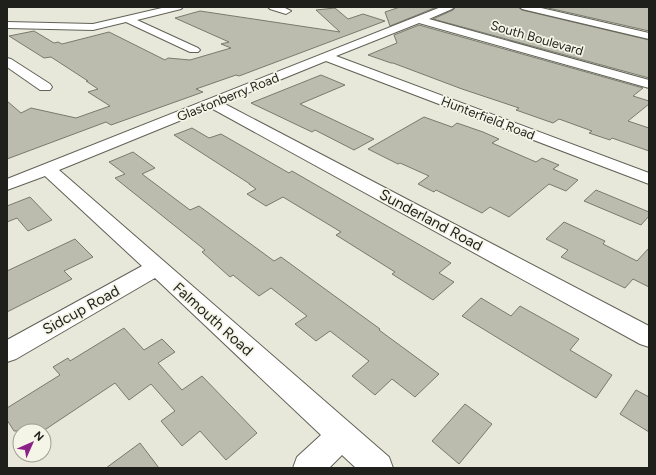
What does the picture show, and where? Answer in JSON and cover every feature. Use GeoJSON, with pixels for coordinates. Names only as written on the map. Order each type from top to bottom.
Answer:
{"type":"FeatureCollection","features":[{"type":"Feature","properties":{"kind":"street"},"geometry":{"type":"LineString","coordinates":[[7,25],[37,24],[79,28],[93,27],[129,20],[178,7]]}},
{"type":"Feature","properties":{"kind":"street"},"geometry":{"type":"LineString","coordinates":[[273,7],[286,11]]}},
{"type":"Feature","properties":{"kind":"street","name":"Glastonberry Road"},"geometry":{"type":"LineString","coordinates":[[7,185],[449,7]]}},
{"type":"Feature","properties":{"kind":"street"},"geometry":{"type":"LineString","coordinates":[[525,7],[649,36]]}},
{"type":"Feature","properties":{"kind":"street","name":"South Boulevard"},"geometry":{"type":"LineString","coordinates":[[418,19],[649,84]]}},
{"type":"Feature","properties":{"kind":"street"},"geometry":{"type":"LineString","coordinates":[[129,20],[194,50]]}},
{"type":"Feature","properties":{"kind":"street","name":"Hunterfield Road"},"geometry":{"type":"LineString","coordinates":[[327,57],[649,179]]}},
{"type":"Feature","properties":{"kind":"street"},"geometry":{"type":"LineString","coordinates":[[7,62],[45,88]]}},
{"type":"Feature","properties":{"kind":"street","name":"Sunderland Road"},"geometry":{"type":"LineString","coordinates":[[212,103],[649,337]]}},
{"type":"Feature","properties":{"kind":"street","name":"Falmouth Road"},"geometry":{"type":"LineString","coordinates":[[48,169],[378,468]]}},
{"type":"Feature","properties":{"kind":"street","name":"Sidcup Road"},"geometry":{"type":"LineString","coordinates":[[7,352],[156,268]]}},
{"type":"Feature","properties":{"kind":"street"},"geometry":{"type":"LineString","coordinates":[[308,468],[342,435]]}},
{"type":"Feature","properties":{"kind":"building"},"geometry":{"type":"Polygon","coordinates":[[[400,7],[437,7],[390,26],[385,12],[400,7]]]}},
{"type":"Feature","properties":{"kind":"building"},"geometry":{"type":"Polygon","coordinates":[[[456,7],[518,7],[522,10],[649,40],[649,78],[433,19],[453,10],[456,7]]]}},
{"type":"Feature","properties":{"kind":"building"},"geometry":{"type":"Polygon","coordinates":[[[544,7],[649,7],[649,31],[544,7]]]}},
{"type":"Feature","properties":{"kind":"building"},"geometry":{"type":"Polygon","coordinates":[[[335,8],[348,19],[363,14],[385,21],[239,76],[236,75],[196,89],[203,92],[111,125],[106,122],[7,159],[7,101],[21,113],[31,108],[76,118],[110,106],[88,92],[98,89],[86,81],[88,81],[51,57],[44,58],[9,36],[34,31],[54,43],[58,42],[62,44],[109,32],[165,60],[168,58],[190,60],[231,48],[221,44],[229,42],[175,18],[200,11],[340,32],[316,10],[335,8]]]}},
{"type":"Feature","properties":{"kind":"building"},"geometry":{"type":"Polygon","coordinates":[[[419,25],[643,88],[633,96],[649,101],[649,104],[628,121],[649,128],[649,151],[612,138],[610,140],[589,133],[592,131],[559,119],[553,123],[516,110],[519,108],[368,55],[397,43],[394,35],[419,25]]]}},
{"type":"Feature","properties":{"kind":"building"},"geometry":{"type":"Polygon","coordinates":[[[321,75],[345,85],[300,104],[374,139],[354,150],[315,130],[312,132],[251,103],[321,75]]]}},
{"type":"Feature","properties":{"kind":"building"},"geometry":{"type":"Polygon","coordinates":[[[424,117],[452,127],[457,123],[483,132],[499,139],[492,143],[536,162],[542,158],[559,165],[553,169],[578,180],[566,191],[549,184],[509,217],[490,207],[482,213],[436,190],[434,192],[418,184],[429,176],[400,163],[398,164],[368,149],[424,117]]]}},
{"type":"Feature","properties":{"kind":"building"},"geometry":{"type":"Polygon","coordinates":[[[192,128],[209,138],[221,134],[289,173],[292,171],[451,263],[439,273],[454,282],[433,300],[392,274],[395,272],[336,235],[341,232],[283,197],[266,206],[247,194],[256,189],[250,184],[174,135],[192,128]]]}},
{"type":"Feature","properties":{"kind":"building"},"geometry":{"type":"Polygon","coordinates":[[[133,152],[155,168],[142,174],[190,210],[199,206],[274,261],[281,257],[439,374],[415,397],[392,379],[375,395],[352,376],[369,361],[330,331],[316,341],[295,324],[307,316],[271,288],[259,296],[233,275],[230,277],[202,252],[205,250],[115,178],[125,174],[109,162],[133,152]]]}},
{"type":"Feature","properties":{"kind":"building"},"geometry":{"type":"Polygon","coordinates":[[[596,190],[649,212],[649,216],[641,225],[584,201],[596,190]]]}},
{"type":"Feature","properties":{"kind":"building"},"geometry":{"type":"Polygon","coordinates":[[[30,197],[52,220],[28,231],[17,218],[7,222],[7,206],[30,197]]]}},
{"type":"Feature","properties":{"kind":"building"},"geometry":{"type":"Polygon","coordinates":[[[564,222],[605,241],[603,244],[637,261],[649,248],[649,287],[633,279],[625,288],[561,257],[568,250],[546,239],[564,222]]]}},
{"type":"Feature","properties":{"kind":"building"},"geometry":{"type":"Polygon","coordinates":[[[75,239],[93,257],[64,271],[72,279],[7,312],[7,271],[75,239]]]}},
{"type":"Feature","properties":{"kind":"building"},"geometry":{"type":"Polygon","coordinates":[[[481,298],[511,316],[520,306],[579,339],[570,350],[612,375],[596,398],[462,316],[481,298]]]}},
{"type":"Feature","properties":{"kind":"building"},"geometry":{"type":"Polygon","coordinates":[[[124,328],[144,350],[162,339],[175,352],[158,363],[182,390],[202,376],[257,433],[226,460],[200,431],[182,446],[161,421],[175,411],[151,384],[129,400],[115,383],[52,425],[52,423],[12,423],[12,428],[7,420],[7,408],[60,375],[53,367],[68,358],[70,361],[124,328]]]}},
{"type":"Feature","properties":{"kind":"building"},"geometry":{"type":"Polygon","coordinates":[[[636,390],[649,397],[649,432],[620,414],[636,390]]]}},
{"type":"Feature","properties":{"kind":"building"},"geometry":{"type":"Polygon","coordinates":[[[465,404],[492,424],[459,464],[432,441],[465,404]]]}},
{"type":"Feature","properties":{"kind":"building"},"geometry":{"type":"Polygon","coordinates":[[[140,443],[159,468],[106,468],[140,443]]]}}]}
